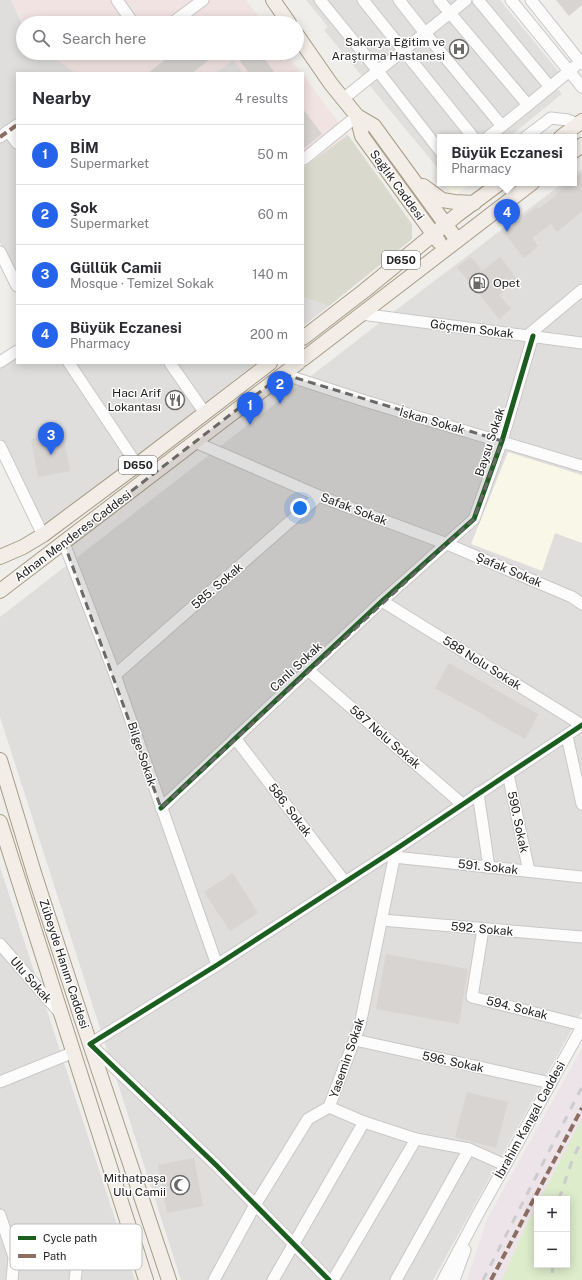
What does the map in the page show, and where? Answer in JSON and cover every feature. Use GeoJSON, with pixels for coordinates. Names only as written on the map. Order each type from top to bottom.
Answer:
{"type":"FeatureCollection","features":[{"type":"Feature","properties":{"kind":"main road"},"geometry":{"type":"LineString","coordinates":[[273,0],[284,16]]}},
{"type":"Feature","properties":{"kind":"main road","name":"Sağlık Caddesi"},"geometry":{"type":"LineString","coordinates":[[304,45],[331,84],[357,116],[374,126],[457,240]]}},
{"type":"Feature","properties":{"kind":"main road","name":"Sağlık Caddesi"},"geometry":{"type":"LineString","coordinates":[[357,116],[362,136],[445,250]]}},
{"type":"Feature","properties":{"kind":"main road"},"geometry":{"type":"LineString","coordinates":[[565,134],[580,123]]}},
{"type":"Feature","properties":{"kind":"main road"},"geometry":{"type":"LineString","coordinates":[[412,178],[442,200],[474,203]]}},
{"type":"Feature","properties":{"kind":"main road"},"geometry":{"type":"LineString","coordinates":[[304,358],[528,186]]}},
{"type":"Feature","properties":{"kind":"main road","name":"D650"},"geometry":{"type":"LineString","coordinates":[[304,337],[446,226],[457,215],[474,203],[488,188]]}},
{"type":"Feature","properties":{"kind":"main road"},"geometry":{"type":"LineString","coordinates":[[402,260],[417,241],[420,232],[419,220],[411,204]]}},
{"type":"Feature","properties":{"kind":"main road","name":"Adnan Menderes Caddesi"},"geometry":{"type":"LineString","coordinates":[[0,557],[23,547],[42,535],[137,466],[268,364]]}},
{"type":"Feature","properties":{"kind":"main road","name":"Adnan Menderes Caddesi"},"geometry":{"type":"LineString","coordinates":[[0,591],[297,364]]}},
{"type":"Feature","properties":{"kind":"main road","name":"Zübeyde Hanım Caddesi"},"geometry":{"type":"LineString","coordinates":[[0,760],[90,1044],[169,1280]]}},
{"type":"Feature","properties":{"kind":"main road","name":"Zübeyde Hanım Caddesi"},"geometry":{"type":"LineString","coordinates":[[0,822],[128,1224]]}},
{"type":"Feature","properties":{"kind":"main road","name":"Zübeyde Hanım Caddesi"},"geometry":{"type":"LineString","coordinates":[[142,1267],[146,1280]]}},
{"type":"Feature","properties":{"kind":"street"},"geometry":{"type":"LineString","coordinates":[[117,0],[128,16]]}},
{"type":"Feature","properties":{"kind":"street"},"geometry":{"type":"LineString","coordinates":[[181,16],[203,0]]}},
{"type":"Feature","properties":{"kind":"street"},"geometry":{"type":"LineString","coordinates":[[320,0],[378,71],[437,147]]}},
{"type":"Feature","properties":{"kind":"street"},"geometry":{"type":"LineString","coordinates":[[363,0],[470,134]]}},
{"type":"Feature","properties":{"kind":"street"},"geometry":{"type":"LineString","coordinates":[[398,0],[502,126]]}},
{"type":"Feature","properties":{"kind":"street"},"geometry":{"type":"LineString","coordinates":[[439,0],[528,105]]}},
{"type":"Feature","properties":{"kind":"street"},"geometry":{"type":"LineString","coordinates":[[343,99],[466,0]]}},
{"type":"Feature","properties":{"kind":"street"},"geometry":{"type":"LineString","coordinates":[[478,0],[550,87]]}},
{"type":"Feature","properties":{"kind":"street"},"geometry":{"type":"LineString","coordinates":[[511,0],[582,87]]}},
{"type":"Feature","properties":{"kind":"street"},"geometry":{"type":"LineString","coordinates":[[492,134],[581,61],[531,0]]}},
{"type":"Feature","properties":{"kind":"street"},"geometry":{"type":"LineString","coordinates":[[304,159],[357,116]]}},
{"type":"Feature","properties":{"kind":"street"},"geometry":{"type":"LineString","coordinates":[[530,134],[551,118],[580,123]]}},
{"type":"Feature","properties":{"kind":"street"},"geometry":{"type":"LineString","coordinates":[[8,131],[16,142]]}},
{"type":"Feature","properties":{"kind":"street"},"geometry":{"type":"LineString","coordinates":[[0,252],[16,284]]}},
{"type":"Feature","properties":{"kind":"street"},"geometry":{"type":"LineString","coordinates":[[530,336],[582,290]]}},
{"type":"Feature","properties":{"kind":"street","name":"Göçmen Sokak"},"geometry":{"type":"LineString","coordinates":[[361,314],[582,344]]}},
{"type":"Feature","properties":{"kind":"street","name":"Baysu Sokak"},"geometry":{"type":"LineString","coordinates":[[447,544],[474,519],[502,441],[530,336]]}},
{"type":"Feature","properties":{"kind":"street"},"geometry":{"type":"LineString","coordinates":[[0,362],[16,352]]}},
{"type":"Feature","properties":{"kind":"street"},"geometry":{"type":"LineString","coordinates":[[70,364],[137,466]]}},
{"type":"Feature","properties":{"kind":"street"},"geometry":{"type":"LineString","coordinates":[[171,364],[205,413]]}},
{"type":"Feature","properties":{"kind":"street","name":"İskan Sokak"},"geometry":{"type":"LineString","coordinates":[[284,374],[365,401],[582,466]]}},
{"type":"Feature","properties":{"kind":"street","name":"Safak Sokak"},"geometry":{"type":"LineString","coordinates":[[195,442],[319,496],[447,544]]}},
{"type":"Feature","properties":{"kind":"street"},"geometry":{"type":"LineString","coordinates":[[0,446],[42,535]]}},
{"type":"Feature","properties":{"kind":"street","name":"585. Sokak"},"geometry":{"type":"LineString","coordinates":[[115,675],[319,496]]}},
{"type":"Feature","properties":{"kind":"street","name":"Bilge Sokak"},"geometry":{"type":"LineString","coordinates":[[64,543],[115,675],[217,965]]}},
{"type":"Feature","properties":{"kind":"street","name":"Şafak Sokak"},"geometry":{"type":"LineString","coordinates":[[447,544],[577,599],[582,604]]}},
{"type":"Feature","properties":{"kind":"street","name":"Canlı Sokak"},"geometry":{"type":"LineString","coordinates":[[161,808],[382,600],[447,544]]}},
{"type":"Feature","properties":{"kind":"street","name":"588 Nolu Sokak"},"geometry":{"type":"LineString","coordinates":[[382,600],[582,725]]}},
{"type":"Feature","properties":{"kind":"street","name":"587 Nolu Sokak"},"geometry":{"type":"LineString","coordinates":[[308,670],[462,804]]}},
{"type":"Feature","properties":{"kind":"street"},"geometry":{"type":"LineString","coordinates":[[329,1280],[216,1165],[90,1044],[217,965],[345,882],[395,853],[462,804],[582,725]]}},
{"type":"Feature","properties":{"kind":"street"},"geometry":{"type":"LineString","coordinates":[[567,736],[582,804]]}},
{"type":"Feature","properties":{"kind":"street","name":"586. Sokak"},"geometry":{"type":"LineString","coordinates":[[235,738],[345,882]]}},
{"type":"Feature","properties":{"kind":"street","name":"590. Sokak"},"geometry":{"type":"LineString","coordinates":[[508,774],[529,871]]}},
{"type":"Feature","properties":{"kind":"street"},"geometry":{"type":"LineString","coordinates":[[478,794],[489,867]]}},
{"type":"Feature","properties":{"kind":"street"},"geometry":{"type":"LineString","coordinates":[[0,841],[10,853]]}},
{"type":"Feature","properties":{"kind":"street","name":"591. Sokak"},"geometry":{"type":"LineString","coordinates":[[395,853],[489,867],[582,877]]}},
{"type":"Feature","properties":{"kind":"street","name":"Yasemin Sokak"},"geometry":{"type":"LineString","coordinates":[[214,1280],[255,1205],[308,1119],[330,1107],[360,1025],[395,853]]}},
{"type":"Feature","properties":{"kind":"street","name":"592. Sokak"},"geometry":{"type":"LineString","coordinates":[[382,920],[582,937]]}},
{"type":"Feature","properties":{"kind":"street","name":"594. Sokak"},"geometry":{"type":"LineString","coordinates":[[483,929],[472,997],[582,1026]]}},
{"type":"Feature","properties":{"kind":"street","name":"Ulu Sokak"},"geometry":{"type":"LineString","coordinates":[[0,944],[62,1017]]}},
{"type":"Feature","properties":{"kind":"street","name":"İbrahim Kangal Caddesi"},"geometry":{"type":"LineString","coordinates":[[443,1280],[582,1026]]}},
{"type":"Feature","properties":{"kind":"street","name":"596. Sokak"},"geometry":{"type":"LineString","coordinates":[[355,1040],[551,1083]]}},
{"type":"Feature","properties":{"kind":"street"},"geometry":{"type":"LineString","coordinates":[[0,1082],[74,1052]]}},
{"type":"Feature","properties":{"kind":"street"},"geometry":{"type":"LineString","coordinates":[[330,1107],[364,1122],[416,1139],[469,1149],[505,1166]]}},
{"type":"Feature","properties":{"kind":"street"},"geometry":{"type":"LineString","coordinates":[[273,1280],[364,1122]]}},
{"type":"Feature","properties":{"kind":"street"},"geometry":{"type":"LineString","coordinates":[[333,1280],[416,1139]]}},
{"type":"Feature","properties":{"kind":"street"},"geometry":{"type":"LineString","coordinates":[[396,1280],[469,1149]]}},
{"type":"Feature","properties":{"kind":"street","name":"İbrahim Kangal Caddesi"},"geometry":{"type":"LineString","coordinates":[[454,1280],[478,1214]]}},
{"type":"Feature","properties":{"kind":"street"},"geometry":{"type":"LineString","coordinates":[[0,1215],[2,1230],[10,1248]]}},
{"type":"Feature","properties":{"kind":"street"},"geometry":{"type":"LineString","coordinates":[[12,1280],[13,1270]]}},
{"type":"Feature","properties":{"kind":"street"},"geometry":{"type":"LineString","coordinates":[[75,1280],[76,1270]]}},
{"type":"Feature","properties":{"kind":"highlighted area"},"geometry":{"type":"Polygon","coordinates":[[[283,374],[502,441],[474,519],[161,808],[64,543],[283,374]]]}},
{"type":"Feature","properties":{"kind":"shaded area"},"geometry":{"type":"Polygon","coordinates":[[[0,0],[11,0],[18,16],[16,16],[16,60],[58,60],[75,72],[16,72],[16,283],[0,242],[0,0]]]}},
{"type":"Feature","properties":{"kind":"shaded area"},"geometry":{"type":"Polygon","coordinates":[[[11,0],[246,0],[258,16],[18,16],[11,0]]]}},
{"type":"Feature","properties":{"kind":"shaded area","name":"Sakarya Eğitim ve Araştırma Hastanesi"},"geometry":{"type":"Polygon","coordinates":[[[306,0],[500,0],[559,72],[550,79],[562,94],[513,134],[437,134],[437,167],[324,30],[328,27],[306,0]]]}},
{"type":"Feature","properties":{"kind":"shaded area"},"geometry":{"type":"Polygon","coordinates":[[[58,60],[291,60],[300,72],[75,72],[58,60]]]}},
{"type":"Feature","properties":{"kind":"shaded area"},"geometry":{"type":"Polygon","coordinates":[[[233,60],[242,72],[217,72],[233,60]]]}},
{"type":"Feature","properties":{"kind":"shaded area"},"geometry":{"type":"Polygon","coordinates":[[[304,76],[348,135],[304,167],[304,76]]]}},
{"type":"Feature","properties":{"kind":"shaded area"},"geometry":{"type":"Polygon","coordinates":[[[348,135],[412,224],[412,239],[329,306],[304,297],[304,167],[348,135]]]}},
{"type":"Feature","properties":{"kind":"shaded area"},"geometry":{"type":"Polygon","coordinates":[[[582,169],[582,1011],[433,1280],[181,1280],[0,717],[0,617],[400,307],[559,186],[577,186],[577,173],[582,169]]]}},
{"type":"Feature","properties":{"kind":"shaded area"},"geometry":{"type":"Polygon","coordinates":[[[446,186],[467,186],[454,196],[446,186]]]}},
{"type":"Feature","properties":{"kind":"shaded area"},"geometry":{"type":"Polygon","coordinates":[[[304,297],[329,306],[304,325],[304,297]]]}},
{"type":"Feature","properties":{"kind":"shaded area"},"geometry":{"type":"Polygon","coordinates":[[[16,358],[16,364],[255,364],[40,530],[0,438],[0,366],[16,358]]]}},
{"type":"Feature","properties":{"kind":"shaded area"},"geometry":{"type":"Polygon","coordinates":[[[508,452],[582,475],[582,543],[555,533],[542,571],[471,544],[508,452]]]}},
{"type":"Feature","properties":{"kind":"shaded area"},"geometry":{"type":"Polygon","coordinates":[[[0,867],[117,1224],[10,1224],[10,1270],[132,1270],[135,1280],[0,1280],[0,867]]]}},
{"type":"Feature","properties":{"kind":"shaded area"},"geometry":{"type":"Polygon","coordinates":[[[582,1048],[582,1280],[467,1280],[487,1219],[582,1048]]]}},
{"type":"Feature","properties":{"kind":"green space"},"geometry":{"type":"Polygon","coordinates":[[[582,1119],[582,1280],[502,1280],[534,1211],[534,1268],[570,1268],[570,1196],[542,1196],[582,1119]]]}},
{"type":"Feature","properties":{"kind":"building"},"geometry":{"type":"Polygon","coordinates":[[[556,0],[582,0],[582,5],[569,16],[556,0]]]}},
{"type":"Feature","properties":{"kind":"building"},"geometry":{"type":"Polygon","coordinates":[[[165,60],[209,60],[193,72],[149,72],[165,60]]]}},
{"type":"Feature","properties":{"kind":"building"},"geometry":{"type":"Polygon","coordinates":[[[239,60],[265,60],[274,72],[248,72],[239,60]]]}},
{"type":"Feature","properties":{"kind":"building"},"geometry":{"type":"Polygon","coordinates":[[[304,110],[322,134],[304,148],[304,110]]]}},
{"type":"Feature","properties":{"kind":"building"},"geometry":{"type":"Polygon","coordinates":[[[582,173],[582,211],[557,232],[551,224],[532,238],[538,246],[524,258],[504,233],[536,207],[538,209],[557,195],[556,194],[565,186],[577,186],[577,177],[582,173]]]}},
{"type":"Feature","properties":{"kind":"building"},"geometry":{"type":"Polygon","coordinates":[[[471,257],[482,271],[500,257],[518,280],[499,295],[511,309],[499,319],[457,267],[471,257]]]}},
{"type":"Feature","properties":{"kind":"building"},"geometry":{"type":"Polygon","coordinates":[[[63,433],[70,471],[38,477],[31,439],[63,433]]]}},
{"type":"Feature","properties":{"kind":"building"},"geometry":{"type":"Polygon","coordinates":[[[449,663],[538,714],[525,739],[435,688],[449,663]]]}},
{"type":"Feature","properties":{"kind":"building"},"geometry":{"type":"Polygon","coordinates":[[[233,873],[258,913],[230,931],[204,892],[233,873]]]}},
{"type":"Feature","properties":{"kind":"building"},"geometry":{"type":"Polygon","coordinates":[[[386,954],[468,969],[459,1024],[376,1009],[386,954]]]}},
{"type":"Feature","properties":{"kind":"building"},"geometry":{"type":"Polygon","coordinates":[[[467,1092],[508,1102],[496,1148],[455,1137],[467,1092]]]}},
{"type":"Feature","properties":{"kind":"building","name":"Mithatpaşa Ulu Camii"},"geometry":{"type":"Polygon","coordinates":[[[194,1158],[203,1206],[167,1213],[158,1165],[194,1158]]]}},
{"type":"Feature","properties":{"kind":"railway"},"geometry":{"type":"LineString","coordinates":[[483,1280],[582,1087]]}},
{"type":"Feature","properties":{"kind":"railway"},"geometry":{"type":"LineString","coordinates":[[560,1196],[573,1158],[582,1140]]}},
{"type":"Feature","properties":{"kind":"railway"},"geometry":{"type":"LineString","coordinates":[[553,1268],[553,1280]]}},
{"type":"Feature","properties":{"kind":"marked path"},"geometry":{"type":"LineString","coordinates":[[0,137],[16,126]]}},
{"type":"Feature","properties":{"kind":"marked path"},"geometry":{"type":"LineString","coordinates":[[491,1280],[582,1108]]}},
{"type":"Feature","properties":{"kind":"cycle path"},"geometry":{"type":"LineString","coordinates":[[161,808],[382,601],[474,519],[502,441],[533,336]]}},
{"type":"Feature","properties":{"kind":"cycle path"},"geometry":{"type":"LineString","coordinates":[[329,1280],[216,1165],[90,1044],[217,965],[396,849],[582,725]]}},
{"type":"Feature","properties":{"kind":"place","name":"Sakarya Eğitim ve Araştırma Hastanesi"},"geometry":{"type":"Point","coordinates":[459,49]}},
{"type":"Feature","properties":{"kind":"place","name":"Büyük Eczanesi"},"geometry":{"type":"Point","coordinates":[507,232]}},
{"type":"Feature","properties":{"kind":"place","name":"Opet"},"geometry":{"type":"Point","coordinates":[479,283]}},
{"type":"Feature","properties":{"kind":"place","name":"Hacı Arif Lokantası"},"geometry":{"type":"Point","coordinates":[175,400]}},
{"type":"Feature","properties":{"kind":"place","name":"Şok"},"geometry":{"type":"Point","coordinates":[280,404]}},
{"type":"Feature","properties":{"kind":"place","name":"BİM"},"geometry":{"type":"Point","coordinates":[250,425]}},
{"type":"Feature","properties":{"kind":"place","name":"Güllük Camii"},"geometry":{"type":"Point","coordinates":[51,455]}},
{"type":"Feature","properties":{"kind":"place","name":"Mithatpaşa Ulu Camii"},"geometry":{"type":"Point","coordinates":[180,1185]}}]}
